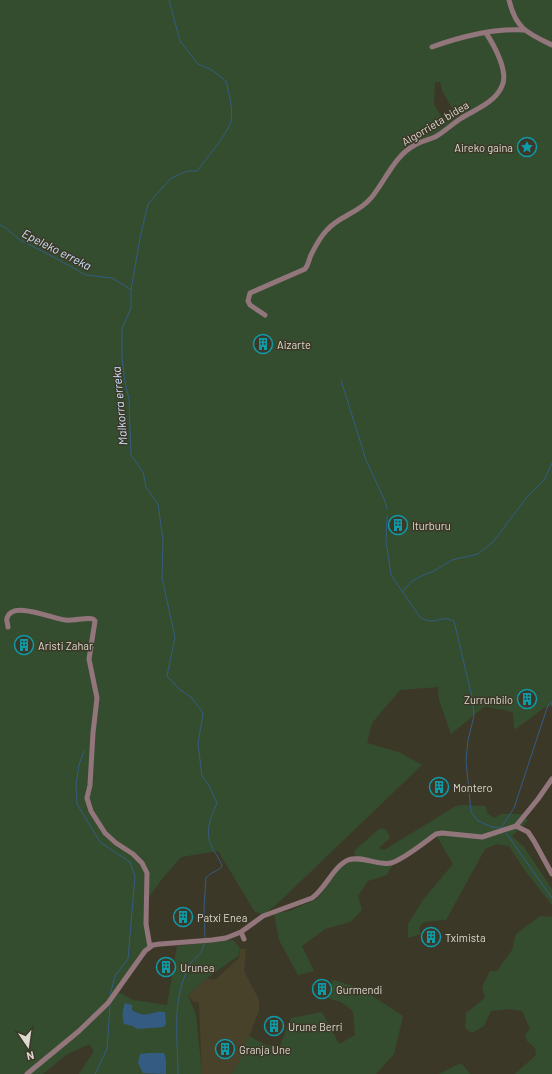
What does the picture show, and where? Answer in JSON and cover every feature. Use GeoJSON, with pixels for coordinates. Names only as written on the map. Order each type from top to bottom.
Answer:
{"type":"FeatureCollection","features":[{"type":"Feature","properties":{"kind":"street"},"geometry":{"type":"LineString","coordinates":[[509,0],[515,19],[524,30],[552,45]]}},
{"type":"Feature","properties":{"kind":"street"},"geometry":{"type":"LineString","coordinates":[[432,47],[464,36],[515,29],[524,30]]}},
{"type":"Feature","properties":{"kind":"street","name":"Algorrieta bidea"},"geometry":{"type":"LineString","coordinates":[[265,315],[250,305],[248,301],[250,293],[306,269],[313,251],[327,230],[335,222],[366,204],[404,153],[414,145],[435,136],[481,108],[498,92],[504,82],[504,75],[494,45],[486,33]]}},
{"type":"Feature","properties":{"kind":"street"},"geometry":{"type":"LineString","coordinates":[[8,627],[7,617],[15,610],[35,612],[63,620],[90,618],[94,621],[89,660],[98,698],[93,733],[90,785],[87,798],[91,811],[105,833],[142,863],[147,873],[146,917],[150,947]]}},
{"type":"Feature","properties":{"kind":"street"},"geometry":{"type":"LineString","coordinates":[[27,1074],[79,1031],[108,1004],[145,951],[150,947],[160,944],[219,939],[241,932],[263,916],[312,898],[318,894],[338,868],[346,861],[353,859],[390,863],[398,861],[436,834],[442,832],[482,837],[516,826],[552,779]]}},
{"type":"Feature","properties":{"kind":"street"},"geometry":{"type":"LineString","coordinates":[[516,826],[528,832],[552,874]]}},
{"type":"Feature","properties":{"kind":"street"},"geometry":{"type":"LineString","coordinates":[[241,932],[244,939]]}},
{"type":"Feature","properties":{"kind":"shaded area"},"geometry":{"type":"Polygon","coordinates":[[[240,949],[246,949],[244,971],[259,1000],[259,1011],[238,1065],[231,1074],[202,1074],[199,1003],[193,1001],[188,995],[207,978],[215,980],[239,958],[240,949]]]}},
{"type":"Feature","properties":{"kind":"green space"},"geometry":{"type":"Polygon","coordinates":[[[0,0],[552,0],[552,706],[545,707],[516,729],[514,728],[513,713],[507,710],[485,706],[451,734],[439,700],[438,687],[400,690],[372,723],[367,743],[399,752],[422,765],[277,904],[264,914],[255,912],[218,851],[181,857],[162,879],[147,900],[150,945],[137,957],[118,992],[133,1000],[167,1005],[177,946],[233,940],[240,948],[238,956],[207,978],[188,995],[196,1015],[202,1074],[79,1074],[94,1051],[89,1044],[66,1055],[43,1074],[0,1074],[0,0]],[[435,82],[434,104],[442,118],[454,112],[442,90],[440,82],[435,82]]]}},
{"type":"Feature","properties":{"kind":"green space"},"geometry":{"type":"Polygon","coordinates":[[[456,806],[486,806],[487,813],[494,818],[501,814],[523,814],[528,821],[512,836],[524,847],[552,889],[552,905],[526,872],[509,846],[497,844],[485,849],[446,920],[424,922],[419,927],[421,934],[408,938],[408,924],[423,900],[453,864],[436,835],[392,865],[387,875],[368,881],[358,896],[362,910],[350,922],[325,929],[302,946],[314,971],[298,975],[279,940],[274,914],[289,911],[317,899],[339,869],[356,858],[354,851],[380,828],[387,830],[390,838],[379,848],[384,850],[456,806]]]}},
{"type":"Feature","properties":{"kind":"green space"},"geometry":{"type":"Polygon","coordinates":[[[540,916],[552,917],[552,1074],[515,1074],[536,1055],[535,1048],[527,1041],[525,1035],[530,1029],[522,1011],[510,1009],[491,1011],[484,1026],[472,1033],[465,1028],[466,1013],[485,998],[482,987],[490,971],[497,971],[512,950],[516,934],[540,916]]]}},
{"type":"Feature","properties":{"kind":"green space"},"geometry":{"type":"Polygon","coordinates":[[[333,980],[360,988],[403,1016],[394,1054],[376,1074],[231,1074],[238,1065],[249,1036],[266,1045],[279,1048],[291,1018],[322,1012],[339,1044],[355,1035],[353,1011],[341,1002],[327,998],[333,980]]]}},
{"type":"Feature","properties":{"kind":"green space"},"geometry":{"type":"Polygon","coordinates":[[[461,1063],[470,1074],[439,1074],[461,1063]]]}},
{"type":"Feature","properties":{"kind":"water"},"geometry":{"type":"Polygon","coordinates":[[[125,1003],[132,1005],[132,1010],[142,1014],[165,1012],[166,1024],[164,1027],[137,1029],[133,1026],[124,1024],[123,1009],[125,1003]]]}},
{"type":"Feature","properties":{"kind":"water"},"geometry":{"type":"Polygon","coordinates":[[[164,1053],[166,1059],[166,1074],[143,1073],[138,1063],[140,1054],[164,1053]]]}},
{"type":"Feature","properties":{"kind":"waterway","name":"Malkorra erreka"},"geometry":{"type":"LineString","coordinates":[[169,0],[180,41],[198,64],[212,70],[226,81],[231,106],[231,121],[222,138],[197,171],[187,171],[170,179],[148,204],[140,238],[131,290],[131,308],[122,329],[122,358],[129,399],[131,455],[143,472],[146,487],[158,504],[163,540],[162,578],[175,637],[167,676],[180,690],[191,697],[203,713],[198,744],[202,776],[208,784],[217,803],[210,820],[208,832],[210,843],[222,866],[206,878],[204,907],[205,937]]}},
{"type":"Feature","properties":{"kind":"waterway","name":"Epeleko erreka"},"geometry":{"type":"LineString","coordinates":[[0,225],[20,240],[86,275],[112,278],[130,289]]}},
{"type":"Feature","properties":{"kind":"waterway"},"geometry":{"type":"LineString","coordinates":[[341,380],[366,460],[385,501],[387,509]]}},
{"type":"Feature","properties":{"kind":"waterway"},"geometry":{"type":"LineString","coordinates":[[403,591],[411,582],[423,575],[434,571],[452,560],[478,554],[493,542],[527,497],[544,480],[552,463]]}},
{"type":"Feature","properties":{"kind":"waterway"},"geometry":{"type":"LineString","coordinates":[[387,516],[386,541],[391,575],[420,617],[430,621],[445,619],[454,621],[472,697],[474,716],[468,740],[466,761],[471,812],[478,821],[492,827],[501,828]]}},
{"type":"Feature","properties":{"kind":"waterway"},"geometry":{"type":"LineString","coordinates":[[501,828],[514,808],[548,705],[552,702]]}},
{"type":"Feature","properties":{"kind":"waterway"},"geometry":{"type":"LineString","coordinates":[[84,751],[79,765],[76,784],[77,804],[100,842],[130,862],[135,876],[128,959],[115,976],[110,995]]}},
{"type":"Feature","properties":{"kind":"waterway"},"geometry":{"type":"LineString","coordinates":[[506,833],[552,898]]}},
{"type":"Feature","properties":{"kind":"waterway"},"geometry":{"type":"LineString","coordinates":[[178,1074],[178,1000],[188,968],[200,953],[204,944]]}},
{"type":"Feature","properties":{"kind":"waterway"},"geometry":{"type":"LineString","coordinates":[[95,1074],[107,1049],[110,1006]]}},
{"type":"Feature","properties":{"kind":"place","name":"Aireko gaina"},"geometry":{"type":"Point","coordinates":[527,147]}},
{"type":"Feature","properties":{"kind":"place","name":"Aizarte"},"geometry":{"type":"Point","coordinates":[263,344]}},
{"type":"Feature","properties":{"kind":"place","name":"Iturburu"},"geometry":{"type":"Point","coordinates":[398,525]}},
{"type":"Feature","properties":{"kind":"place","name":"Aristi Zahar"},"geometry":{"type":"Point","coordinates":[24,645]}},
{"type":"Feature","properties":{"kind":"place","name":"Zurrunbilo"},"geometry":{"type":"Point","coordinates":[527,699]}},
{"type":"Feature","properties":{"kind":"place","name":"Montero"},"geometry":{"type":"Point","coordinates":[439,787]}},
{"type":"Feature","properties":{"kind":"place","name":"Patxi Enea"},"geometry":{"type":"Point","coordinates":[183,917]}},
{"type":"Feature","properties":{"kind":"place","name":"Tximista"},"geometry":{"type":"Point","coordinates":[431,937]}},
{"type":"Feature","properties":{"kind":"place","name":"Urunea"},"geometry":{"type":"Point","coordinates":[166,967]}},
{"type":"Feature","properties":{"kind":"place","name":"Gurmendi"},"geometry":{"type":"Point","coordinates":[322,989]}},
{"type":"Feature","properties":{"kind":"place","name":"Urune Berri"},"geometry":{"type":"Point","coordinates":[274,1026]}},
{"type":"Feature","properties":{"kind":"place","name":"Granja Une"},"geometry":{"type":"Point","coordinates":[225,1049]}}]}
